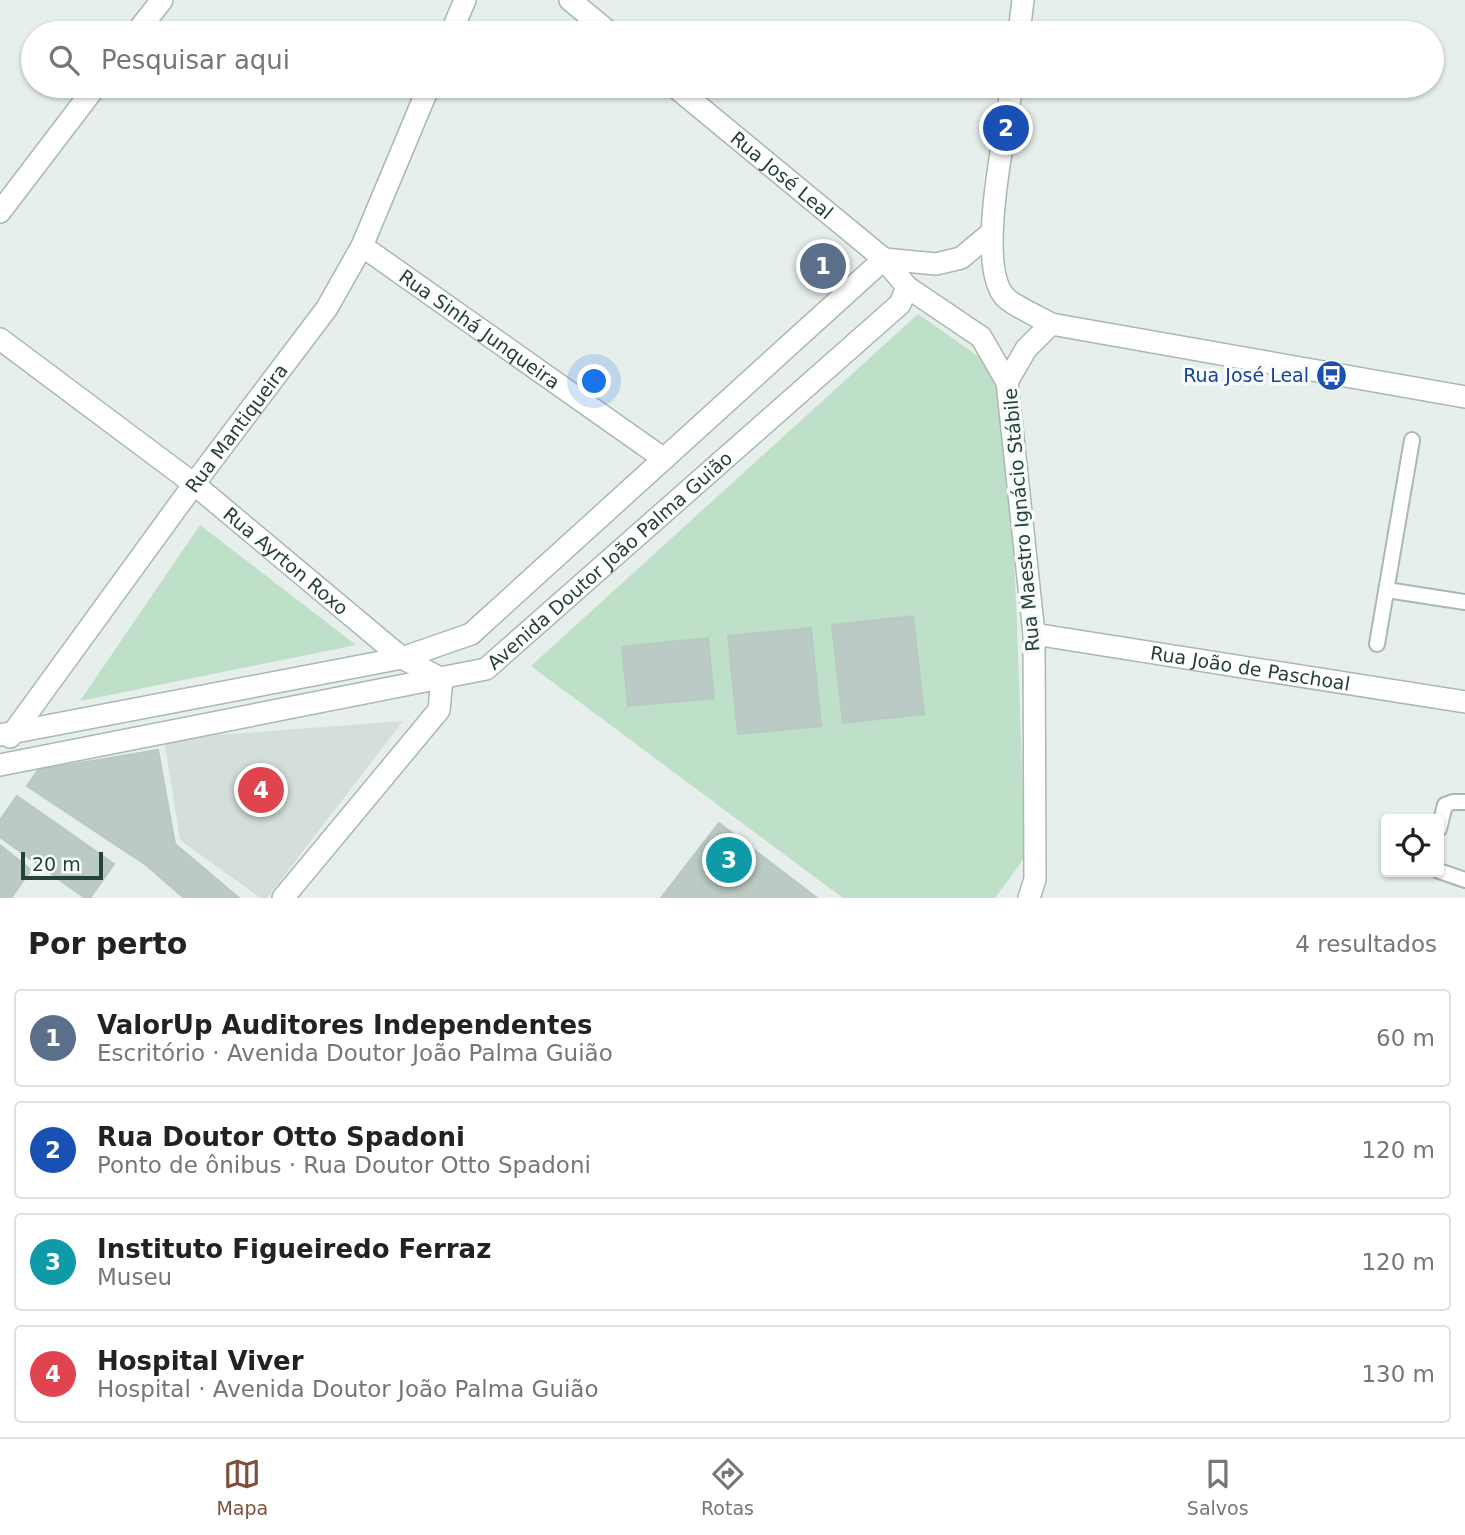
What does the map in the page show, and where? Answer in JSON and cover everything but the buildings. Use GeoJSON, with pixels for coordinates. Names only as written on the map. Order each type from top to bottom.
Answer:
{"type":"FeatureCollection","features":[{"type":"Feature","properties":{"kind":"street"},"geometry":{"type":"LineString","coordinates":[[145,21],[162,0]]}},
{"type":"Feature","properties":{"kind":"street"},"geometry":{"type":"LineString","coordinates":[[456,21],[465,0]]}},
{"type":"Feature","properties":{"kind":"street"},"geometry":{"type":"LineString","coordinates":[[570,0],[595,21]]}},
{"type":"Feature","properties":{"kind":"street"},"geometry":{"type":"LineString","coordinates":[[1020,21],[1023,0]]}},
{"type":"Feature","properties":{"kind":"street"},"geometry":{"type":"LineString","coordinates":[[0,212],[87,98]]}},
{"type":"Feature","properties":{"kind":"street","name":"Rua Mantiqueira"},"geometry":{"type":"LineString","coordinates":[[5,738],[327,308],[362,246],[424,98]]}},
{"type":"Feature","properties":{"kind":"street","name":"Rua José Leal"},"geometry":{"type":"LineString","coordinates":[[689,98],[884,259],[908,287],[981,337],[1007,382]]}},
{"type":"Feature","properties":{"kind":"street"},"geometry":{"type":"LineString","coordinates":[[1010,98],[991,233],[994,275],[1005,297],[1051,324],[1465,397]]}},
{"type":"Feature","properties":{"kind":"street"},"geometry":{"type":"LineString","coordinates":[[884,259],[936,264],[961,258],[991,233]]}},
{"type":"Feature","properties":{"kind":"street","name":"Rua Sinhá Junqueira"},"geometry":{"type":"LineString","coordinates":[[362,246],[664,459]]}},
{"type":"Feature","properties":{"kind":"street","name":"Avenida Doutor João Palma Guião"},"geometry":{"type":"LineString","coordinates":[[5,738],[402,658],[471,634],[884,259]]}},
{"type":"Feature","properties":{"kind":"street","name":"Avenida Doutor João Palma Guião"},"geometry":{"type":"LineString","coordinates":[[0,765],[486,669],[900,304],[908,287]]}},
{"type":"Feature","properties":{"kind":"street","name":"Rua Maestro Ignácio Stábile"},"geometry":{"type":"LineString","coordinates":[[1028,898],[1034,879],[1034,634],[1007,382],[1026,349],[1051,324]]}},
{"type":"Feature","properties":{"kind":"street","name":"Rua Ayrton Roxo"},"geometry":{"type":"LineString","coordinates":[[0,339],[194,484],[402,658],[442,679]]}},
{"type":"Feature","properties":{"kind":"street","name":"Rua João de Paschoal"},"geometry":{"type":"LineString","coordinates":[[1034,634],[1465,702]]}},
{"type":"Feature","properties":{"kind":"street"},"geometry":{"type":"LineString","coordinates":[[283,898],[439,710],[442,679]]}},
{"type":"Feature","properties":{"kind":"lane"},"geometry":{"type":"LineString","coordinates":[[1377,644],[1412,440]]}},
{"type":"Feature","properties":{"kind":"lane"},"geometry":{"type":"LineString","coordinates":[[1387,590],[1465,602]]}},
{"type":"Feature","properties":{"kind":"lane"},"geometry":{"type":"LineString","coordinates":[[1443,814],[1445,805],[1465,802]]}},
{"type":"Feature","properties":{"kind":"lane"},"geometry":{"type":"LineString","coordinates":[[1444,873],[1465,880]]}},
{"type":"Feature","properties":{"kind":"shaded area"},"geometry":{"type":"Polygon","coordinates":[[[403,721],[267,898],[261,898],[180,840],[164,739],[403,721]]]}},
{"type":"Feature","properties":{"kind":"green space"},"geometry":{"type":"Polygon","coordinates":[[[918,314],[1005,375],[1025,857],[995,898],[843,898],[531,666],[918,314]]]}},
{"type":"Feature","properties":{"kind":"green space"},"geometry":{"type":"Polygon","coordinates":[[[200,525],[356,645],[80,701],[200,525]]]}},
{"type":"Feature","properties":{"kind":"place","name":"Rua Doutor Otto Spadoni"},"geometry":{"type":"Point","coordinates":[1006,128]}},
{"type":"Feature","properties":{"kind":"place","name":"ValorUp Auditores Independentes"},"geometry":{"type":"Point","coordinates":[823,266]}},
{"type":"Feature","properties":{"kind":"place","name":"Rua José Leal"},"geometry":{"type":"Point","coordinates":[1332,375]}},
{"type":"Feature","properties":{"kind":"place","name":"Hospital Viver"},"geometry":{"type":"Point","coordinates":[261,790]}},
{"type":"Feature","properties":{"kind":"place","name":"Instituto Figueiredo Ferraz"},"geometry":{"type":"Point","coordinates":[729,860]}}]}
